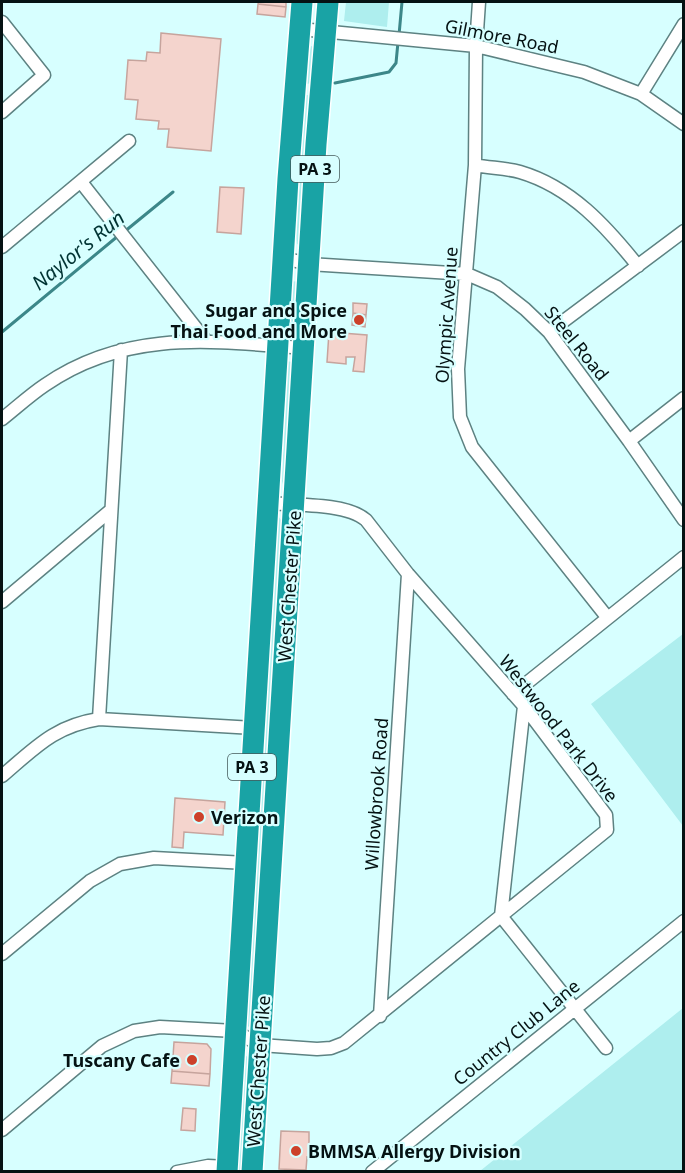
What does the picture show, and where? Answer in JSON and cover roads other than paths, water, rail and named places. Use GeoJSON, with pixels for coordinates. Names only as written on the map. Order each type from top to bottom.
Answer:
{"type":"FeatureCollection","features":[{"type":"Feature","properties":{"kind":"highway","name":"West Chester Pike"},"geometry":{"type":"LineString","coordinates":[[227,1169],[283,258],[302,2]]}},
{"type":"Feature","properties":{"kind":"highway","name":"West Chester Pike"},"geometry":{"type":"LineString","coordinates":[[252,1172],[303,348],[328,2]]}},
{"type":"Feature","properties":{"kind":"street","name":"Olympic Avenue"},"geometry":{"type":"LineString","coordinates":[[479,2],[476,46],[475,165],[458,369],[460,417],[472,447],[608,617]]}},
{"type":"Feature","properties":{"kind":"street"},"geometry":{"type":"LineString","coordinates":[[2,22],[44,75],[2,112]]}},
{"type":"Feature","properties":{"kind":"street"},"geometry":{"type":"LineString","coordinates":[[641,94],[684,24]]}},
{"type":"Feature","properties":{"kind":"street","name":"Gilmore Road"},"geometry":{"type":"LineString","coordinates":[[300,28],[476,46],[584,72],[641,94],[684,124]]}},
{"type":"Feature","properties":{"kind":"street"},"geometry":{"type":"LineString","coordinates":[[2,247],[129,141]]}},
{"type":"Feature","properties":{"kind":"street"},"geometry":{"type":"LineString","coordinates":[[475,165],[519,172],[545,182],[582,204],[612,232],[638,266]]}},
{"type":"Feature","properties":{"kind":"street"},"geometry":{"type":"LineString","coordinates":[[81,182],[206,341]]}},
{"type":"Feature","properties":{"kind":"street"},"geometry":{"type":"LineString","coordinates":[[549,332],[684,231]]}},
{"type":"Feature","properties":{"kind":"street","name":"Steel Road"},"geometry":{"type":"LineString","coordinates":[[283,258],[309,264],[467,274],[497,287],[549,332],[684,520]]}},
{"type":"Feature","properties":{"kind":"street"},"geometry":{"type":"LineString","coordinates":[[2,419],[46,384],[87,363],[121,350],[147,344],[206,341],[303,348]]}},
{"type":"Feature","properties":{"kind":"street"},"geometry":{"type":"LineString","coordinates":[[99,719],[121,350]]}},
{"type":"Feature","properties":{"kind":"street"},"geometry":{"type":"LineString","coordinates":[[629,441],[684,398]]}},
{"type":"Feature","properties":{"kind":"street","name":"Westwood Park Drive"},"geometry":{"type":"LineString","coordinates":[[236,1031],[260,1045],[331,1048],[351,1039],[607,830],[606,815],[524,706],[408,574],[360,514],[345,509],[268,503]]}},
{"type":"Feature","properties":{"kind":"street"},"geometry":{"type":"LineString","coordinates":[[2,602],[111,510]]}},
{"type":"Feature","properties":{"kind":"street"},"geometry":{"type":"LineString","coordinates":[[513,694],[684,557]]}},
{"type":"Feature","properties":{"kind":"street","name":"Willowbrook Road"},"geometry":{"type":"LineString","coordinates":[[380,1016],[408,574]]}},
{"type":"Feature","properties":{"kind":"street"},"geometry":{"type":"LineString","coordinates":[[524,706],[501,916],[606,1048]]}},
{"type":"Feature","properties":{"kind":"street"},"geometry":{"type":"LineString","coordinates":[[2,776],[50,736],[77,722],[99,719],[254,728]]}},
{"type":"Feature","properties":{"kind":"street"},"geometry":{"type":"LineString","coordinates":[[2,954],[90,881],[120,864],[154,858],[246,863]]}},
{"type":"Feature","properties":{"kind":"street","name":"Country Club Lane"},"geometry":{"type":"LineString","coordinates":[[372,1172],[684,921]]}},
{"type":"Feature","properties":{"kind":"street"},"geometry":{"type":"LineString","coordinates":[[2,1130],[102,1046],[122,1035],[141,1029],[160,1027],[236,1031]]}},
{"type":"Feature","properties":{"kind":"street"},"geometry":{"type":"LineString","coordinates":[[177,1172],[208,1166],[227,1169]]}},
{"type":"Feature","properties":{"kind":"waterway","name":"Naylor's Run"},"geometry":{"type":"LineString","coordinates":[[399,35],[402,2]]}},
{"type":"Feature","properties":{"kind":"waterway","name":"Naylor's Run"},"geometry":{"type":"LineString","coordinates":[[335,83],[389,72],[396,63],[398,42]]}},
{"type":"Feature","properties":{"kind":"waterway","name":"Naylor's Run"},"geometry":{"type":"LineString","coordinates":[[124,232],[173,192]]}},
{"type":"Feature","properties":{"kind":"waterway","name":"Naylor's Run"},"geometry":{"type":"LineString","coordinates":[[2,332],[118,236]]}},
{"type":"Feature","properties":{"kind":"place","name":"Sugar and Spice Thai Food and More"},"geometry":{"type":"Point","coordinates":[359,320]}},
{"type":"Feature","properties":{"kind":"place","name":"Verizon"},"geometry":{"type":"Point","coordinates":[199,817]}},
{"type":"Feature","properties":{"kind":"place","name":"Tuscany Cafe"},"geometry":{"type":"Point","coordinates":[192,1060]}},
{"type":"Feature","properties":{"kind":"place","name":"BMMSA Allergy Division"},"geometry":{"type":"Point","coordinates":[296,1151]}}]}
